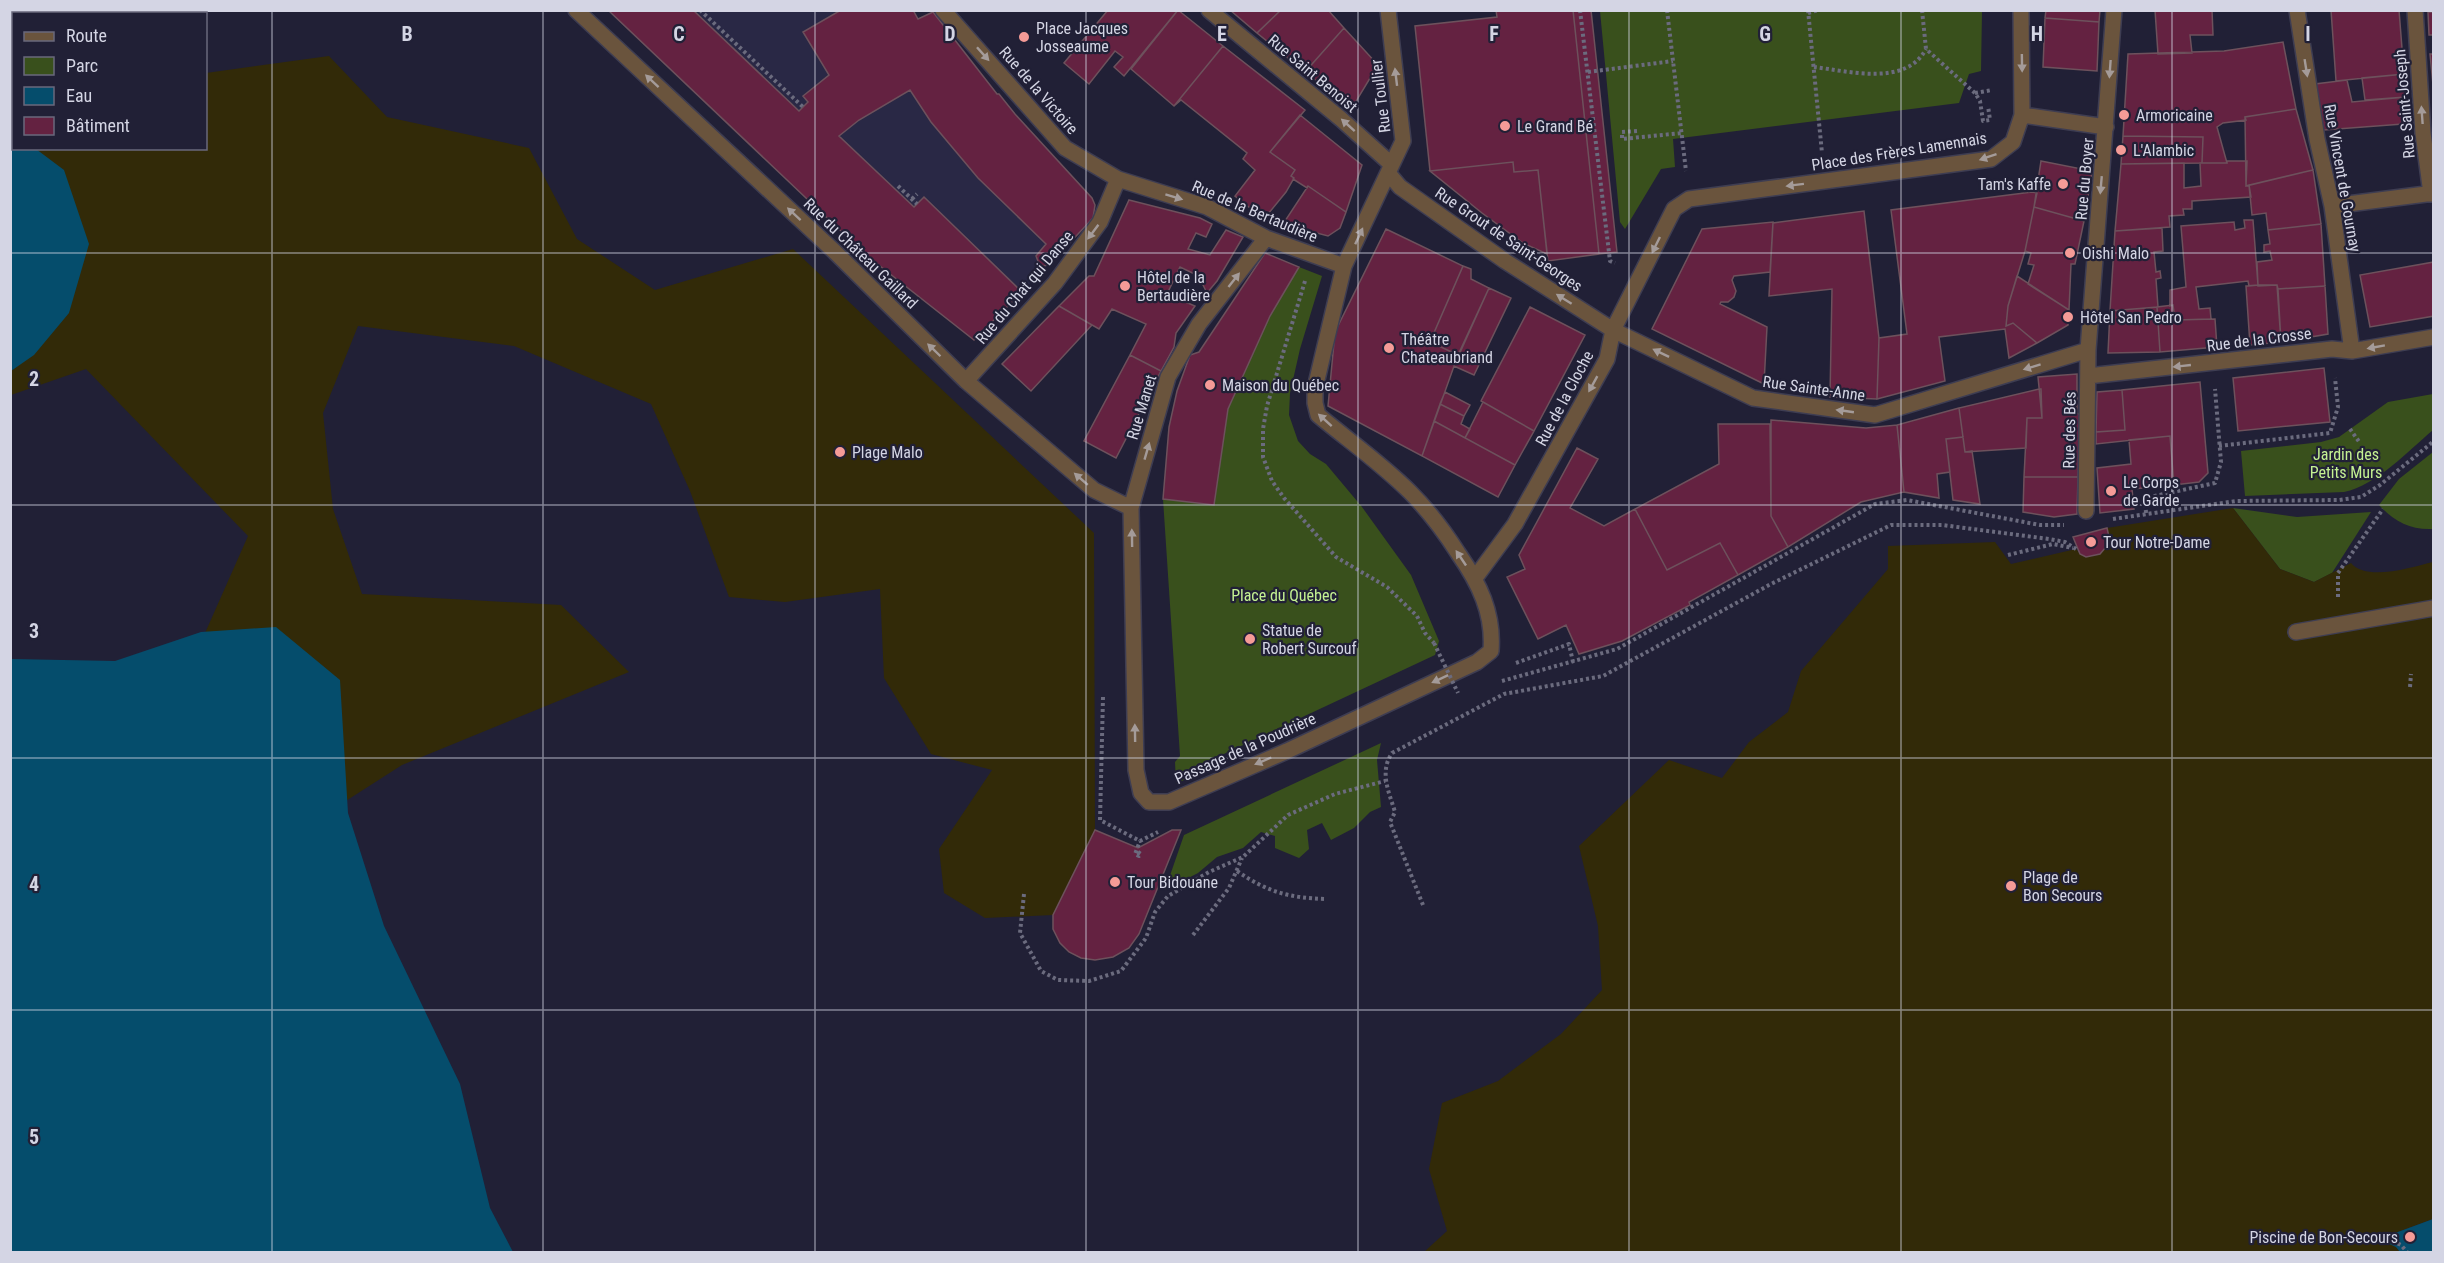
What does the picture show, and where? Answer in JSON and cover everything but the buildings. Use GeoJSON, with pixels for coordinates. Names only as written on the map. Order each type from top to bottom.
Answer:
{"type":"FeatureCollection","features":[{"type":"Feature","properties":{"kind":"street","name":"Rue du Château Gaillard"},"geometry":{"type":"LineString","coordinates":[[576,10],[835,252],[966,381],[1094,490],[1131,508]]}},
{"type":"Feature","properties":{"kind":"street","name":"Rue de la Victoire"},"geometry":{"type":"LineString","coordinates":[[944,10],[1065,148],[1118,179]]}},
{"type":"Feature","properties":{"kind":"street","name":"Rue Saint Benoist"},"geometry":{"type":"LineString","coordinates":[[1209,10],[1341,119],[1390,169]]}},
{"type":"Feature","properties":{"kind":"street","name":"Rue Toullier"},"geometry":{"type":"LineString","coordinates":[[1388,10],[1403,141],[1344,266],[1315,388],[1315,403],[1318,415],[1409,491],[1438,523],[1475,578],[1485,600],[1492,637],[1491,651]]}},
{"type":"Feature","properties":{"kind":"street","name":"Place des Frères Lamennais"},"geometry":{"type":"LineString","coordinates":[[1689,199],[1991,159],[2013,142],[2022,116],[2021,10]]}},
{"type":"Feature","properties":{"kind":"street","name":"Rue du Boyer"},"geometry":{"type":"LineString","coordinates":[[2088,350],[2114,10]]}},
{"type":"Feature","properties":{"kind":"street","name":"Rue Vincent de Gournay"},"geometry":{"type":"LineString","coordinates":[[2297,10],[2316,139],[2332,206],[2352,351]]}},
{"type":"Feature","properties":{"kind":"street","name":"Rue Saint-Joseph"},"geometry":{"type":"LineString","coordinates":[[2415,10],[2423,133],[2432,193]]}},
{"type":"Feature","properties":{"kind":"street"},"geometry":{"type":"LineString","coordinates":[[2022,116],[2106,127]]}},
{"type":"Feature","properties":{"kind":"street","name":"Rue Grout de Saint-Georges"},"geometry":{"type":"LineString","coordinates":[[1390,169],[1400,187],[1505,261],[1613,330]]}},
{"type":"Feature","properties":{"kind":"street","name":"Rue du Chat qui Danse"},"geometry":{"type":"LineString","coordinates":[[966,381],[1055,283],[1100,222],[1118,179]]}},
{"type":"Feature","properties":{"kind":"street","name":"Rue de la Bertaudière"},"geometry":{"type":"LineString","coordinates":[[1118,179],[1207,207],[1266,238],[1344,266]]}},
{"type":"Feature","properties":{"kind":"street"},"geometry":{"type":"LineString","coordinates":[[2332,206],[2432,193]]}},
{"type":"Feature","properties":{"kind":"street","name":"Rue de la Cloche"},"geometry":{"type":"LineString","coordinates":[[1475,578],[1515,524],[1607,359],[1613,330],[1674,209],[1689,199]]}},
{"type":"Feature","properties":{"kind":"street","name":"Rue Manet"},"geometry":{"type":"LineString","coordinates":[[1131,508],[1168,377],[1199,324],[1266,238]]}},
{"type":"Feature","properties":{"kind":"street","name":"Rue Sainte-Anne"},"geometry":{"type":"LineString","coordinates":[[1613,330],[1753,398],[1875,415],[2088,350]]}},
{"type":"Feature","properties":{"kind":"street","name":"Rue de la Crosse"},"geometry":{"type":"LineString","coordinates":[[2088,376],[2332,349],[2352,351],[2433,337]]}},
{"type":"Feature","properties":{"kind":"street","name":"Rue des Bés"},"geometry":{"type":"LineString","coordinates":[[2086,511],[2088,350]]}},
{"type":"Feature","properties":{"kind":"street","name":"Passage de la Poudrière"},"geometry":{"type":"LineString","coordinates":[[1131,508],[1136,770],[1141,793],[1149,802],[1168,802],[1287,751],[1477,662],[1491,651]]}},
{"type":"Feature","properties":{"kind":"street"},"geometry":{"type":"LineString","coordinates":[[2296,633],[2433,608]]}},
{"type":"Feature","properties":{"kind":"path"},"geometry":{"type":"LineString","coordinates":[[700,10],[802,107]]}},
{"type":"Feature","properties":{"kind":"path"},"geometry":{"type":"LineString","coordinates":[[1580,10],[1610,261],[1641,277]]}},
{"type":"Feature","properties":{"kind":"path"},"geometry":{"type":"LineString","coordinates":[[1667,10],[1689,199]]}},
{"type":"Feature","properties":{"kind":"path"},"geometry":{"type":"LineString","coordinates":[[1819,10],[1808,12],[1825,181]]}},
{"type":"Feature","properties":{"kind":"path"},"geometry":{"type":"LineString","coordinates":[[1814,68],[1888,73],[1907,68],[1922,56],[1926,49],[1922,10]]}},
{"type":"Feature","properties":{"kind":"path"},"geometry":{"type":"LineString","coordinates":[[1926,49],[1975,93],[1980,101],[1983,121],[1990,120],[1988,106]]}},
{"type":"Feature","properties":{"kind":"path"},"geometry":{"type":"LineString","coordinates":[[1588,72],[1673,61]]}},
{"type":"Feature","properties":{"kind":"path"},"geometry":{"type":"LineString","coordinates":[[1975,93],[1993,90],[1992,80]]}},
{"type":"Feature","properties":{"kind":"path"},"geometry":{"type":"LineString","coordinates":[[1637,131],[1622,132],[1622,139],[1682,133]]}},
{"type":"Feature","properties":{"kind":"path"},"geometry":{"type":"LineString","coordinates":[[898,186],[917,204]]}},
{"type":"Feature","properties":{"kind":"path"},"geometry":{"type":"LineString","coordinates":[[912,199],[917,194]]}},
{"type":"Feature","properties":{"kind":"path"},"geometry":{"type":"LineString","coordinates":[[1314,255],[1267,406],[1263,429],[1263,457],[1272,481],[1284,498],[1336,557],[1387,587],[1418,616],[1458,693]]}},
{"type":"Feature","properties":{"kind":"path"},"geometry":{"type":"LineString","coordinates":[[2220,446],[2330,433],[2338,407],[2332,349]]}},
{"type":"Feature","properties":{"kind":"path"},"geometry":{"type":"LineString","coordinates":[[2146,513],[2145,498],[2215,483],[2221,462],[2214,363]]}},
{"type":"Feature","properties":{"kind":"path"},"geometry":{"type":"LineString","coordinates":[[2350,429],[2360,443]]}},
{"type":"Feature","properties":{"kind":"path"},"geometry":{"type":"LineString","coordinates":[[2337,625],[2338,573],[2383,509]]}},
{"type":"Feature","properties":{"kind":"path"},"geometry":{"type":"LineString","coordinates":[[1423,905],[1390,822],[1395,812],[1385,781],[1386,763],[1392,753],[1504,694],[1603,676],[1771,584],[1891,525],[1942,525],[2065,542],[2076,549],[2052,544],[2008,555]]}},
{"type":"Feature","properties":{"kind":"path"},"geometry":{"type":"LineString","coordinates":[[1525,662],[1569,644],[1573,662]]}},
{"type":"Feature","properties":{"kind":"path"},"geometry":{"type":"LineString","coordinates":[[2410,687],[2411,674]]}},
{"type":"Feature","properties":{"kind":"path"},"geometry":{"type":"LineString","coordinates":[[1503,688],[1504,694]]}},
{"type":"Feature","properties":{"kind":"path"},"geometry":{"type":"LineString","coordinates":[[1024,894],[1020,933],[1041,970],[1058,980],[1089,981],[1121,971],[1146,938],[1155,912],[1168,896],[1209,872],[1243,857],[1288,815],[1335,794],[1385,781]]}},
{"type":"Feature","properties":{"kind":"path"},"geometry":{"type":"LineString","coordinates":[[1138,852],[1142,854],[1138,856],[1135,854],[1140,841]]}},
{"type":"Feature","properties":{"kind":"path"},"geometry":{"type":"LineString","coordinates":[[1193,935],[1229,888],[1243,857]]}},
{"type":"Feature","properties":{"kind":"path"},"geometry":{"type":"LineString","coordinates":[[1237,871],[1258,885],[1294,898],[1325,900]]}},
{"type":"Feature","properties":{"kind":"path"},"geometry":{"type":"LineString","coordinates":[[2387,1238],[2401,1245],[2407,1252]]}},
{"type":"Feature","properties":{"kind":"shaded area"},"geometry":{"type":"Polygon","coordinates":[[[913,10],[918,19],[933,12],[996,94],[999,94],[1092,198],[1095,205],[1095,212],[1088,225],[974,340],[866,255],[608,11],[913,10]]]}},
{"type":"Feature","properties":{"kind":"green space"},"geometry":{"type":"Polygon","coordinates":[[[1600,11],[1982,11],[1981,71],[1969,74],[1959,103],[1673,139],[1675,167],[1661,169],[1625,229],[1620,222],[1600,11]]]}},
{"type":"Feature","properties":{"kind":"green space","name":"Place du Québec"},"geometry":{"type":"Polygon","coordinates":[[[1299,267],[1322,276],[1300,349],[1290,393],[1289,415],[1298,441],[1310,454],[1326,464],[1362,507],[1411,575],[1439,641],[1435,655],[1196,767],[1192,776],[1176,784],[1175,762],[1180,756],[1163,499],[1214,504],[1228,409],[1270,316],[1299,267]]]}},
{"type":"Feature","properties":{"kind":"green space","name":"Jardin des Petits Murs"},"geometry":{"type":"Polygon","coordinates":[[[2433,394],[2433,430],[2392,466],[2368,482],[2344,492],[2245,496],[2241,451],[2321,442],[2339,437],[2388,402],[2433,394]]]}},
{"type":"Feature","properties":{"kind":"green space"},"geometry":{"type":"Polygon","coordinates":[[[2433,452],[2433,529],[2403,524],[2379,505],[2399,479],[2433,452]]]}},
{"type":"Feature","properties":{"kind":"green space"},"geometry":{"type":"Polygon","coordinates":[[[2233,508],[2297,517],[2371,512],[2332,573],[2314,582],[2280,569],[2233,508]]]}},
{"type":"Feature","properties":{"kind":"green space"},"geometry":{"type":"Polygon","coordinates":[[[1381,743],[1377,760],[1381,807],[1370,812],[1354,828],[1331,840],[1322,823],[1307,830],[1309,849],[1299,858],[1275,848],[1275,836],[1261,832],[1243,848],[1217,857],[1198,873],[1165,890],[1184,835],[1381,743]]]}},
{"type":"Feature","properties":{"kind":"sand","name":"Plage Malo"},"geometry":{"type":"Polygon","coordinates":[[[329,56],[387,117],[529,148],[577,239],[655,290],[793,249],[1094,533],[1095,830],[1053,915],[985,918],[944,893],[939,849],[992,770],[931,754],[884,678],[880,589],[785,602],[729,597],[690,491],[651,404],[514,346],[358,326],[323,413],[333,509],[362,594],[561,605],[629,672],[402,765],[252,861],[11,1252],[174,703],[248,536],[86,369],[11,395],[10,102],[12,101],[12,150],[207,150],[207,73],[329,56]]]}},
{"type":"Feature","properties":{"kind":"sand","name":"Plage de Bon Secours"},"geometry":{"type":"Polygon","coordinates":[[[2233,508],[2280,569],[2314,582],[2351,563],[2358,569],[2378,572],[2402,570],[2433,562],[2433,1219],[2387,1236],[2400,1252],[1424,1252],[1447,1231],[1429,1169],[1442,1103],[1498,1081],[1561,1034],[1602,990],[1598,926],[1579,846],[1669,760],[1722,778],[1749,742],[1788,712],[1801,671],[1888,569],[1888,546],[1995,542],[2011,564],[2076,549],[2080,554],[2093,556],[2102,551],[2105,546],[2107,528],[2233,508]]]}},
{"type":"Feature","properties":{"kind":"water"},"geometry":{"type":"Polygon","coordinates":[[[10,129],[12,130],[12,150],[37,150],[64,170],[89,244],[69,313],[34,355],[11,371],[10,129]]]}},
{"type":"Feature","properties":{"kind":"water"},"geometry":{"type":"Polygon","coordinates":[[[276,627],[340,680],[348,813],[384,926],[460,1084],[490,1208],[513,1252],[11,1252],[11,659],[115,661],[201,632],[276,627]]]}},
{"type":"Feature","properties":{"kind":"water","name":"Piscine de Bon-Secours"},"geometry":{"type":"Polygon","coordinates":[[[2433,1219],[2433,1252],[2400,1252],[2396,1247],[2387,1243],[2387,1236],[2433,1219]]]}},
{"type":"Feature","properties":{"kind":"place","name":"Place Jacques Josseaume"},"geometry":{"type":"Point","coordinates":[1024,37]}},
{"type":"Feature","properties":{"kind":"place","name":"Armoricaine"},"geometry":{"type":"Point","coordinates":[2124,115]}},
{"type":"Feature","properties":{"kind":"place","name":"Le Grand Bé"},"geometry":{"type":"Point","coordinates":[1505,126]}},
{"type":"Feature","properties":{"kind":"place","name":"L'Alambic"},"geometry":{"type":"Point","coordinates":[2121,150]}},
{"type":"Feature","properties":{"kind":"place","name":"Tam's Kaffe"},"geometry":{"type":"Point","coordinates":[2063,184]}},
{"type":"Feature","properties":{"kind":"place","name":"Oishi Malo"},"geometry":{"type":"Point","coordinates":[2070,253]}},
{"type":"Feature","properties":{"kind":"place","name":"Hôtel de la Bertaudière"},"geometry":{"type":"Point","coordinates":[1125,286]}},
{"type":"Feature","properties":{"kind":"place","name":"Hôtel San Pedro"},"geometry":{"type":"Point","coordinates":[2068,317]}},
{"type":"Feature","properties":{"kind":"place","name":"Théâtre Chateaubriand"},"geometry":{"type":"Point","coordinates":[1389,348]}},
{"type":"Feature","properties":{"kind":"place","name":"Maison du Québec"},"geometry":{"type":"Point","coordinates":[1210,385]}},
{"type":"Feature","properties":{"kind":"place","name":"Plage Malo"},"geometry":{"type":"Point","coordinates":[840,452]}},
{"type":"Feature","properties":{"kind":"place","name":"Le Corps de Garde"},"geometry":{"type":"Point","coordinates":[2111,491]}},
{"type":"Feature","properties":{"kind":"place","name":"Tour Notre-Dame"},"geometry":{"type":"Point","coordinates":[2091,542]}},
{"type":"Feature","properties":{"kind":"place","name":"Statue de Robert Surcouf"},"geometry":{"type":"Point","coordinates":[1250,639]}},
{"type":"Feature","properties":{"kind":"place","name":"Tour Bidouane"},"geometry":{"type":"Point","coordinates":[1115,882]}},
{"type":"Feature","properties":{"kind":"place","name":"Plage de Bon Secours"},"geometry":{"type":"Point","coordinates":[2011,886]}},
{"type":"Feature","properties":{"kind":"place","name":"Piscine de Bon-Secours"},"geometry":{"type":"Point","coordinates":[2410,1237]}}]}
